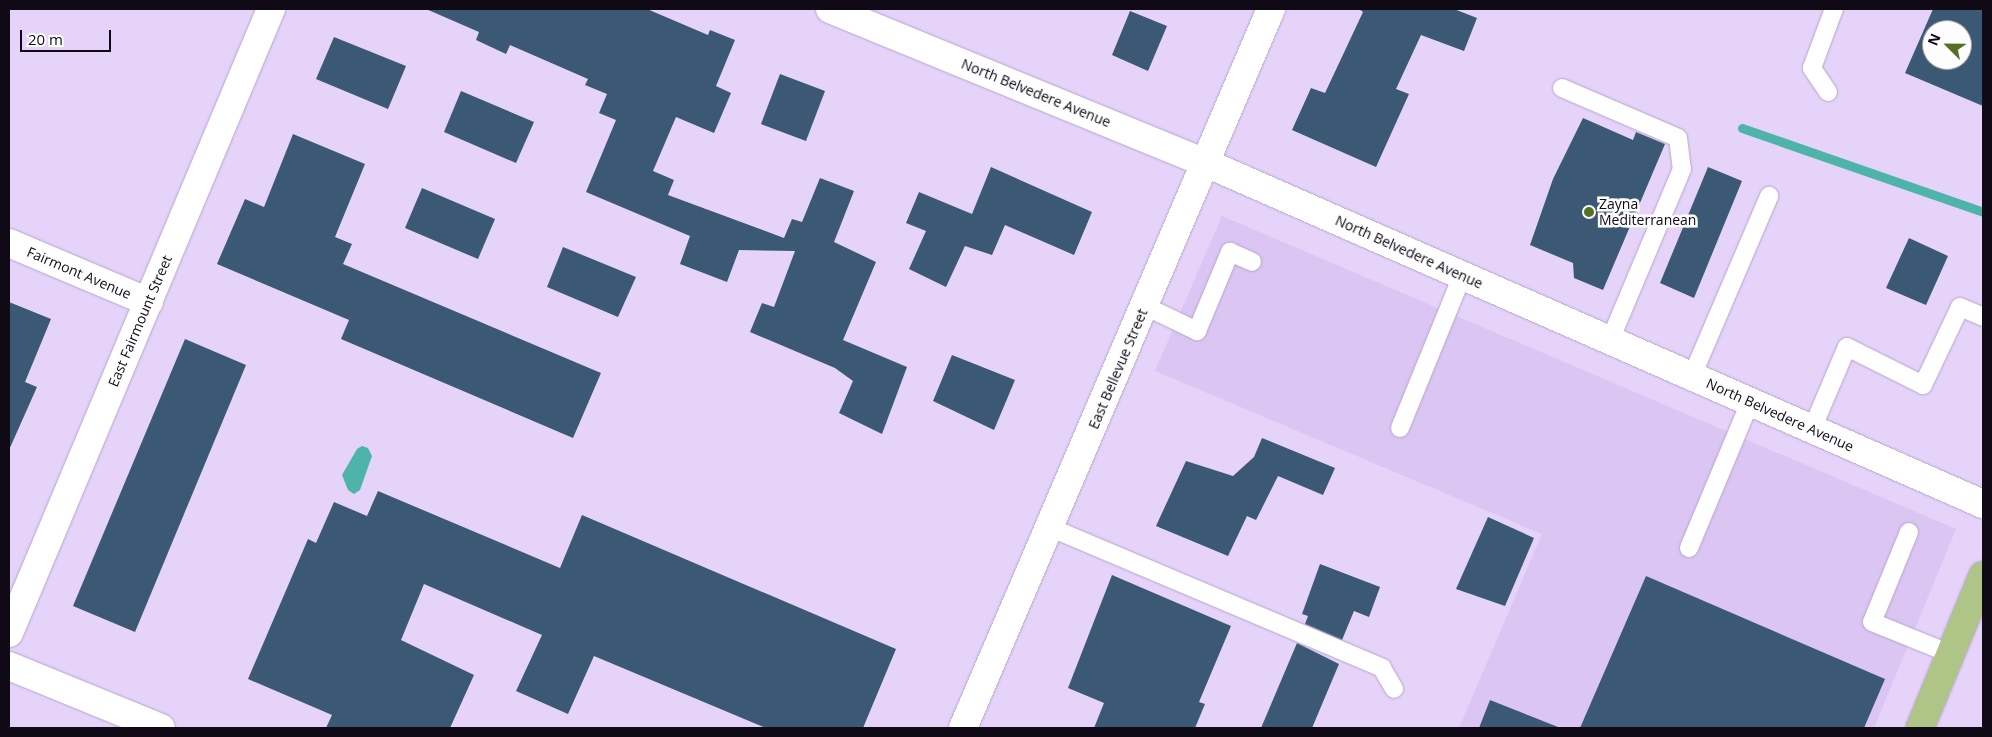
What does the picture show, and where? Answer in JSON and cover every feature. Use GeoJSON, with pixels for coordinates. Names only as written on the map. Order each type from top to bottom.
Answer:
{"type":"FeatureCollection","features":[{"type":"Feature","properties":{"kind":"main road"},"geometry":{"type":"LineString","coordinates":[[1920,728],[1983,575]]}},
{"type":"Feature","properties":{"kind":"street","name":"East Fairmount Street"},"geometry":{"type":"LineString","coordinates":[[9,633],[271,9]]}},
{"type":"Feature","properties":{"kind":"street","name":"North Belvedere Avenue"},"geometry":{"type":"LineString","coordinates":[[830,9],[1206,163],[1983,504]]}},
{"type":"Feature","properties":{"kind":"street","name":"East Bellevue Street"},"geometry":{"type":"LineString","coordinates":[[963,728],[1271,9]]}},
{"type":"Feature","properties":{"kind":"street","name":"Fairmont Avenue"},"geometry":{"type":"LineString","coordinates":[[9,243],[149,302]]}},
{"type":"Feature","properties":{"kind":"street"},"geometry":{"type":"LineString","coordinates":[[9,666],[161,728]]}},
{"type":"Feature","properties":{"kind":"lane"},"geometry":{"type":"LineString","coordinates":[[1828,92],[1812,68],[1834,9]]}},
{"type":"Feature","properties":{"kind":"lane"},"geometry":{"type":"LineString","coordinates":[[1562,88],[1678,138],[1682,169],[1610,340]]}},
{"type":"Feature","properties":{"kind":"lane"},"geometry":{"type":"LineString","coordinates":[[1692,376],[1769,196]]}},
{"type":"Feature","properties":{"kind":"lane"},"geometry":{"type":"LineString","coordinates":[[1145,306],[1197,331],[1230,252],[1252,262]]}},
{"type":"Feature","properties":{"kind":"lane"},"geometry":{"type":"LineString","coordinates":[[1400,428],[1462,276]]}},
{"type":"Feature","properties":{"kind":"lane"},"geometry":{"type":"LineString","coordinates":[[1812,429],[1846,346],[1924,385],[1960,307],[1983,317]]}},
{"type":"Feature","properties":{"kind":"lane"},"geometry":{"type":"LineString","coordinates":[[1689,548],[1750,402]]}},
{"type":"Feature","properties":{"kind":"lane"},"geometry":{"type":"LineString","coordinates":[[1050,527],[1382,668],[1394,689]]}},
{"type":"Feature","properties":{"kind":"lane"},"geometry":{"type":"LineString","coordinates":[[1910,532],[1872,622],[1951,654]]}},
{"type":"Feature","properties":{"kind":"shaded area"},"geometry":{"type":"Polygon","coordinates":[[[1222,216],[1956,529],[1874,728],[1459,728],[1542,534],[1155,371],[1222,216]]]}},
{"type":"Feature","properties":{"kind":"shaded area"},"geometry":{"type":"Polygon","coordinates":[[[362,446],[368,448],[372,456],[360,490],[354,494],[348,490],[342,475],[357,449],[362,446]]]}},
{"type":"Feature","properties":{"kind":"building"},"geometry":{"type":"Polygon","coordinates":[[[426,9],[647,9],[708,35],[710,30],[735,40],[716,86],[731,93],[714,133],[676,117],[653,171],[674,180],[668,195],[784,238],[792,219],[802,222],[820,178],[854,191],[834,242],[876,262],[843,340],[907,367],[882,434],[839,413],[853,381],[835,368],[750,332],[762,303],[774,307],[795,251],[739,250],[727,282],[680,264],[690,236],[586,192],[616,120],[599,113],[607,94],[585,85],[588,79],[510,45],[506,54],[476,40],[479,32],[426,9]]]}},
{"type":"Feature","properties":{"kind":"building"},"geometry":{"type":"Polygon","coordinates":[[[1359,9],[1454,9],[1477,18],[1464,51],[1421,35],[1396,89],[1409,94],[1376,167],[1292,130],[1311,88],[1325,93],[1363,12],[1359,9]]]}},
{"type":"Feature","properties":{"kind":"building"},"geometry":{"type":"Polygon","coordinates":[[[1933,9],[1983,9],[1983,106],[1905,73],[1922,34],[1922,70],[1972,70],[1972,20],[1928,20],[1933,9]]]}},
{"type":"Feature","properties":{"kind":"building"},"geometry":{"type":"Polygon","coordinates":[[[1130,11],[1167,26],[1148,71],[1112,55],[1130,11]]]}},
{"type":"Feature","properties":{"kind":"building"},"geometry":{"type":"Polygon","coordinates":[[[334,37],[406,66],[388,109],[316,79],[334,37]]]}},
{"type":"Feature","properties":{"kind":"building"},"geometry":{"type":"Polygon","coordinates":[[[780,74],[825,91],[806,141],[761,124],[780,74]]]}},
{"type":"Feature","properties":{"kind":"building"},"geometry":{"type":"Polygon","coordinates":[[[461,91],[534,122],[516,163],[444,132],[461,91]]]}},
{"type":"Feature","properties":{"kind":"building","name":"Zayna Mediterranean"},"geometry":{"type":"Polygon","coordinates":[[[1583,118],[1633,140],[1636,132],[1665,144],[1603,290],[1574,278],[1573,263],[1530,245],[1553,179],[1583,118]]]}},
{"type":"Feature","properties":{"kind":"building"},"geometry":{"type":"Polygon","coordinates":[[[293,134],[365,164],[335,237],[352,244],[343,264],[601,373],[573,438],[341,339],[349,320],[217,264],[245,199],[264,207],[293,134]]]}},
{"type":"Feature","properties":{"kind":"building"},"geometry":{"type":"Polygon","coordinates":[[[991,167],[1092,212],[1074,255],[1005,225],[992,255],[965,246],[946,287],[909,269],[926,231],[906,223],[919,192],[972,214],[991,167]]]}},
{"type":"Feature","properties":{"kind":"building"},"geometry":{"type":"Polygon","coordinates":[[[1708,167],[1742,181],[1694,298],[1660,283],[1708,167]]]}},
{"type":"Feature","properties":{"kind":"building"},"geometry":{"type":"Polygon","coordinates":[[[422,188],[495,219],[478,259],[405,228],[422,188]]]}},
{"type":"Feature","properties":{"kind":"building"},"geometry":{"type":"Polygon","coordinates":[[[1909,238],[1948,256],[1926,305],[1886,288],[1909,238]]]}},
{"type":"Feature","properties":{"kind":"building"},"geometry":{"type":"Polygon","coordinates":[[[563,247],[636,277],[618,317],[547,287],[563,247]]]}},
{"type":"Feature","properties":{"kind":"building"},"geometry":{"type":"Polygon","coordinates":[[[9,302],[51,319],[25,382],[37,387],[9,450],[9,302]]]}},
{"type":"Feature","properties":{"kind":"building"},"geometry":{"type":"Polygon","coordinates":[[[185,339],[246,365],[135,632],[73,606],[185,339]]]}},
{"type":"Feature","properties":{"kind":"building"},"geometry":{"type":"Polygon","coordinates":[[[952,355],[1015,380],[994,430],[933,401],[952,355]]]}},
{"type":"Feature","properties":{"kind":"building"},"geometry":{"type":"Polygon","coordinates":[[[1262,438],[1335,468],[1323,495],[1278,476],[1256,520],[1247,516],[1228,556],[1156,526],[1186,461],[1233,476],[1254,457],[1262,438]]]}},
{"type":"Feature","properties":{"kind":"building"},"geometry":{"type":"Polygon","coordinates":[[[378,491],[560,568],[582,515],[896,649],[863,728],[766,728],[594,656],[568,714],[516,691],[542,635],[424,584],[401,640],[474,675],[450,728],[326,728],[332,715],[248,679],[308,539],[316,543],[334,502],[367,516],[378,491]]]}},
{"type":"Feature","properties":{"kind":"building"},"geometry":{"type":"Polygon","coordinates":[[[1488,517],[1534,538],[1505,606],[1456,589],[1488,517]]]}},
{"type":"Feature","properties":{"kind":"building"},"geometry":{"type":"Polygon","coordinates":[[[1320,564],[1380,587],[1369,617],[1354,611],[1342,640],[1305,624],[1308,616],[1302,614],[1320,564]]]}},
{"type":"Feature","properties":{"kind":"building"},"geometry":{"type":"Polygon","coordinates":[[[1112,575],[1231,626],[1199,702],[1205,704],[1195,728],[1094,728],[1104,703],[1068,688],[1112,575]]]}},
{"type":"Feature","properties":{"kind":"building"},"geometry":{"type":"Polygon","coordinates":[[[1646,576],[1885,679],[1864,728],[1580,728],[1646,576]]]}},
{"type":"Feature","properties":{"kind":"building"},"geometry":{"type":"Polygon","coordinates":[[[1297,643],[1339,664],[1312,728],[1261,728],[1297,643]]]}},
{"type":"Feature","properties":{"kind":"building"},"geometry":{"type":"Polygon","coordinates":[[[1490,700],[1558,727],[1479,728],[1490,700]]]}},
{"type":"Feature","properties":{"kind":"waterway"},"geometry":{"type":"LineString","coordinates":[[1742,128],[1983,212]]}},
{"type":"Feature","properties":{"kind":"place","name":"Zayna Mediterranean"},"geometry":{"type":"Point","coordinates":[1589,212]}}]}
